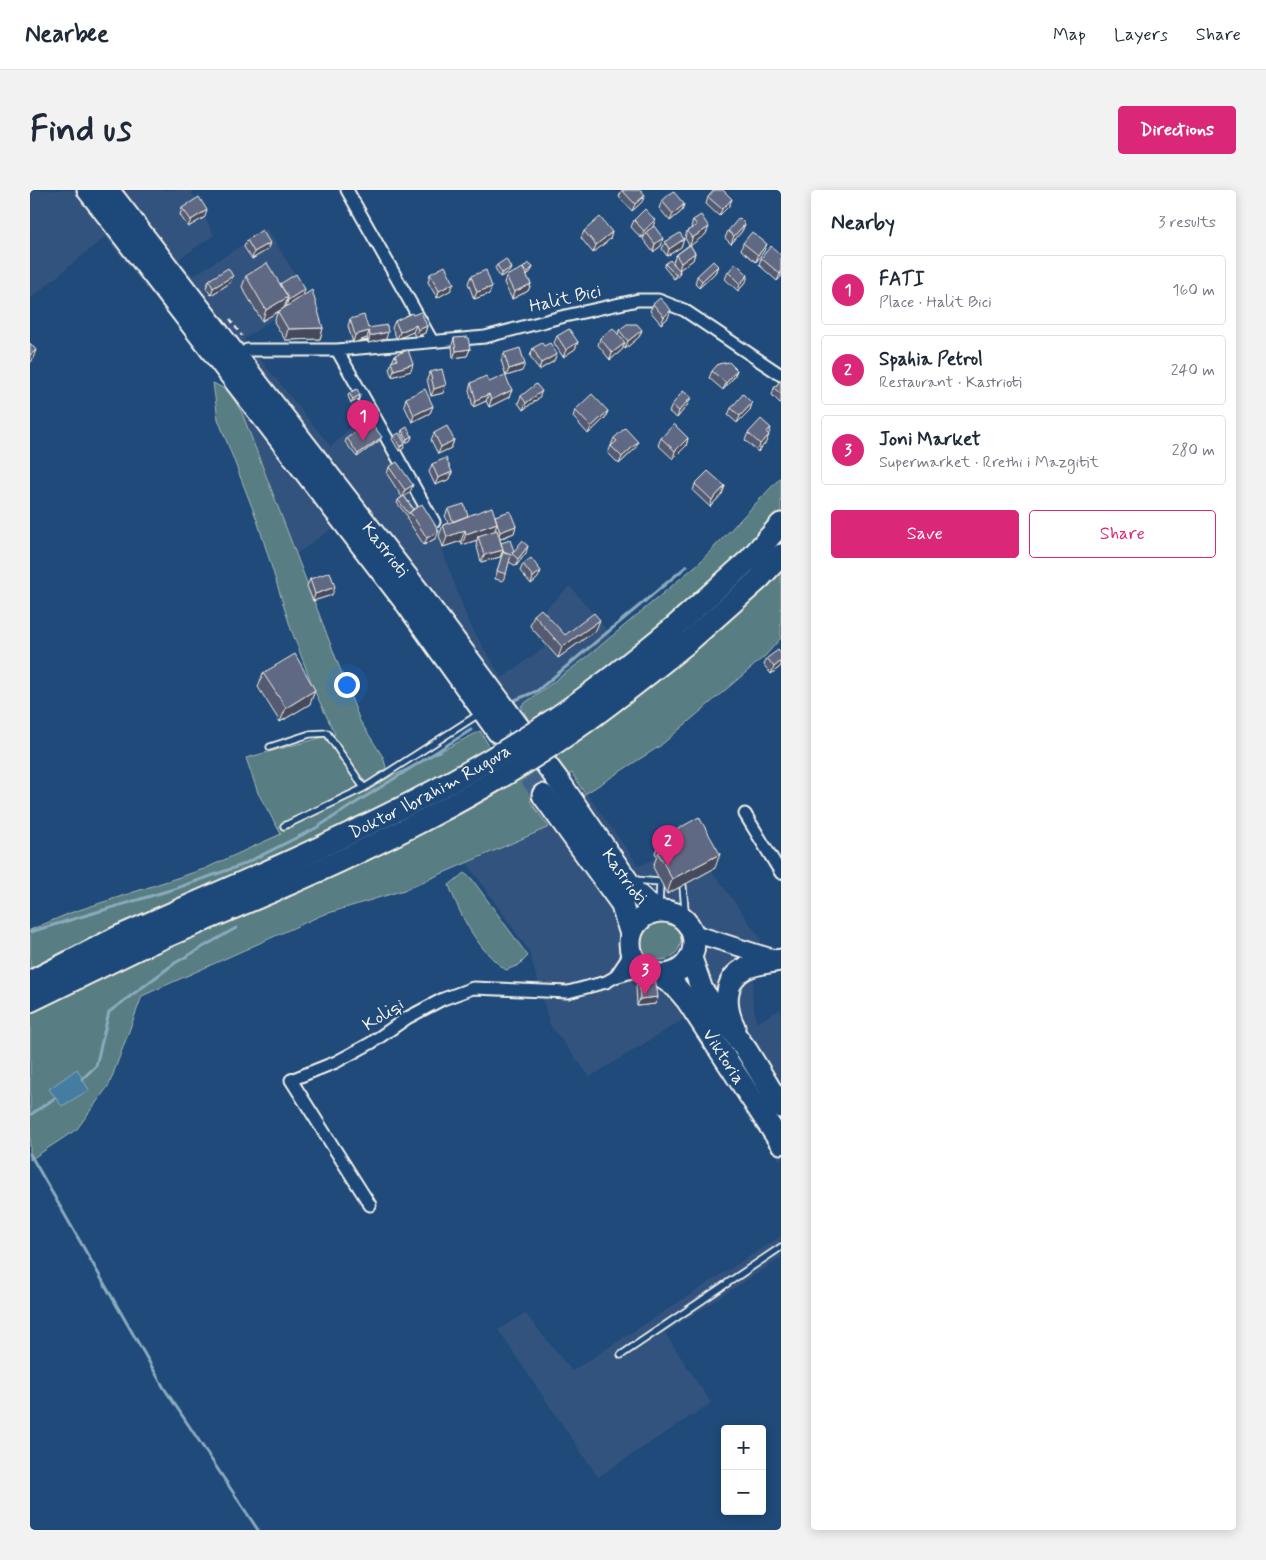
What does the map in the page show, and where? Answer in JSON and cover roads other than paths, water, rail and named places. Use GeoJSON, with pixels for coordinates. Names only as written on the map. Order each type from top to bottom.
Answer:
{"type":"FeatureCollection","features":[{"type":"Feature","properties":{"kind":"highway","name":"Kastrioti"},"geometry":{"type":"LineString","coordinates":[[88,190],[406,603],[498,732]]}},
{"type":"Feature","properties":{"kind":"highway","name":"Kastrioti"},"geometry":{"type":"LineString","coordinates":[[108,190],[418,591],[560,782],[626,879],[644,902],[657,911]]}},
{"type":"Feature","properties":{"kind":"highway","name":"Doktor Ibrahim Rugova"},"geometry":{"type":"LineString","coordinates":[[680,635],[781,524]]}},
{"type":"Feature","properties":{"kind":"highway","name":"Doktor Ibrahim Rugova"},"geometry":{"type":"LineString","coordinates":[[30,1001],[277,879],[506,750],[617,674],[680,635],[759,579],[781,555]]}},
{"type":"Feature","properties":{"kind":"highway","name":"Kastrioti"},"geometry":{"type":"LineString","coordinates":[[544,795],[621,903],[641,958]]}},
{"type":"Feature","properties":{"kind":"highway","name":"Doktor Ibrahim Rugova"},"geometry":{"type":"LineString","coordinates":[[30,982],[118,937],[277,879]]}},
{"type":"Feature","properties":{"kind":"highway"},"geometry":{"type":"LineString","coordinates":[[657,911],[673,913],[691,941],[678,972],[641,958],[640,919],[657,911]]}},
{"type":"Feature","properties":{"kind":"highway","name":"Viktoria"},"geometry":{"type":"LineString","coordinates":[[691,941],[702,990],[751,1059],[781,1107]]}},
{"type":"Feature","properties":{"kind":"highway","name":"Viktoria"},"geometry":{"type":"LineString","coordinates":[[641,958],[676,987],[687,1000],[781,1143]]}},
{"type":"Feature","properties":{"kind":"highway"},"geometry":{"type":"LineString","coordinates":[[751,1059],[732,1023],[726,1005],[731,981],[746,968],[781,960]]}},
{"type":"Feature","properties":{"kind":"street"},"geometry":{"type":"LineString","coordinates":[[347,190],[432,341]]}},
{"type":"Feature","properties":{"kind":"street","name":"Halit Bici"},"geometry":{"type":"LineString","coordinates":[[238,357],[247,350],[337,350],[485,337],[638,300],[658,300],[684,310],[781,375]]}},
{"type":"Feature","properties":{"kind":"street"},"geometry":{"type":"LineString","coordinates":[[337,350],[434,522]]}},
{"type":"Feature","properties":{"kind":"street"},"geometry":{"type":"LineString","coordinates":[[745,814],[781,873]]}},
{"type":"Feature","properties":{"kind":"street"},"geometry":{"type":"LineString","coordinates":[[691,941],[713,947],[736,948],[781,960]]}},
{"type":"Feature","properties":{"kind":"street"},"geometry":{"type":"LineString","coordinates":[[615,977],[641,958]]}},
{"type":"Feature","properties":{"kind":"street","name":"Koliqi"},"geometry":{"type":"LineString","coordinates":[[370,1205],[291,1080],[336,1062],[371,1043],[407,1018],[443,999],[473,988],[568,992],[606,982],[641,958]]}},
{"type":"Feature","properties":{"kind":"lane"},"geometry":{"type":"LineString","coordinates":[[284,826],[364,788],[483,711]]}},
{"type":"Feature","properties":{"kind":"lane"},"geometry":{"type":"LineString","coordinates":[[270,747],[310,734],[328,733],[364,788]]}},
{"type":"Feature","properties":{"kind":"lane"},"geometry":{"type":"LineString","coordinates":[[626,879],[660,882],[657,911]]}},
{"type":"Feature","properties":{"kind":"lane"},"geometry":{"type":"LineString","coordinates":[[683,886],[691,941]]}},
{"type":"Feature","properties":{"kind":"lane"},"geometry":{"type":"LineString","coordinates":[[621,1355],[781,1246]]}},
{"type":"Feature","properties":{"kind":"waterway"},"geometry":{"type":"LineString","coordinates":[[515,700],[537,691],[687,566]]}},
{"type":"Feature","properties":{"kind":"waterway"},"geometry":{"type":"LineString","coordinates":[[30,932],[174,889],[242,865],[316,828],[471,730]]}},
{"type":"Feature","properties":{"kind":"waterway"},"geometry":{"type":"LineString","coordinates":[[82,1079],[96,1066],[109,1012],[175,963],[236,928]]}},
{"type":"Feature","properties":{"kind":"waterway"},"geometry":{"type":"LineString","coordinates":[[30,1115],[55,1098]]}},
{"type":"Feature","properties":{"kind":"waterway"},"geometry":{"type":"LineString","coordinates":[[30,1154],[164,1388],[258,1530]]}},
{"type":"Feature","properties":{"kind":"tunnel"},"geometry":{"type":"LineString","coordinates":[[511,750],[543,795]]}},
{"type":"Feature","properties":{"kind":"place","name":"FATI"},"geometry":{"type":"Point","coordinates":[363,441]}},
{"type":"Feature","properties":{"kind":"place","name":"Spahia Petrol"},"geometry":{"type":"Point","coordinates":[668,866]}},
{"type":"Feature","properties":{"kind":"place","name":"Joni Market"},"geometry":{"type":"Point","coordinates":[645,995]}}]}
